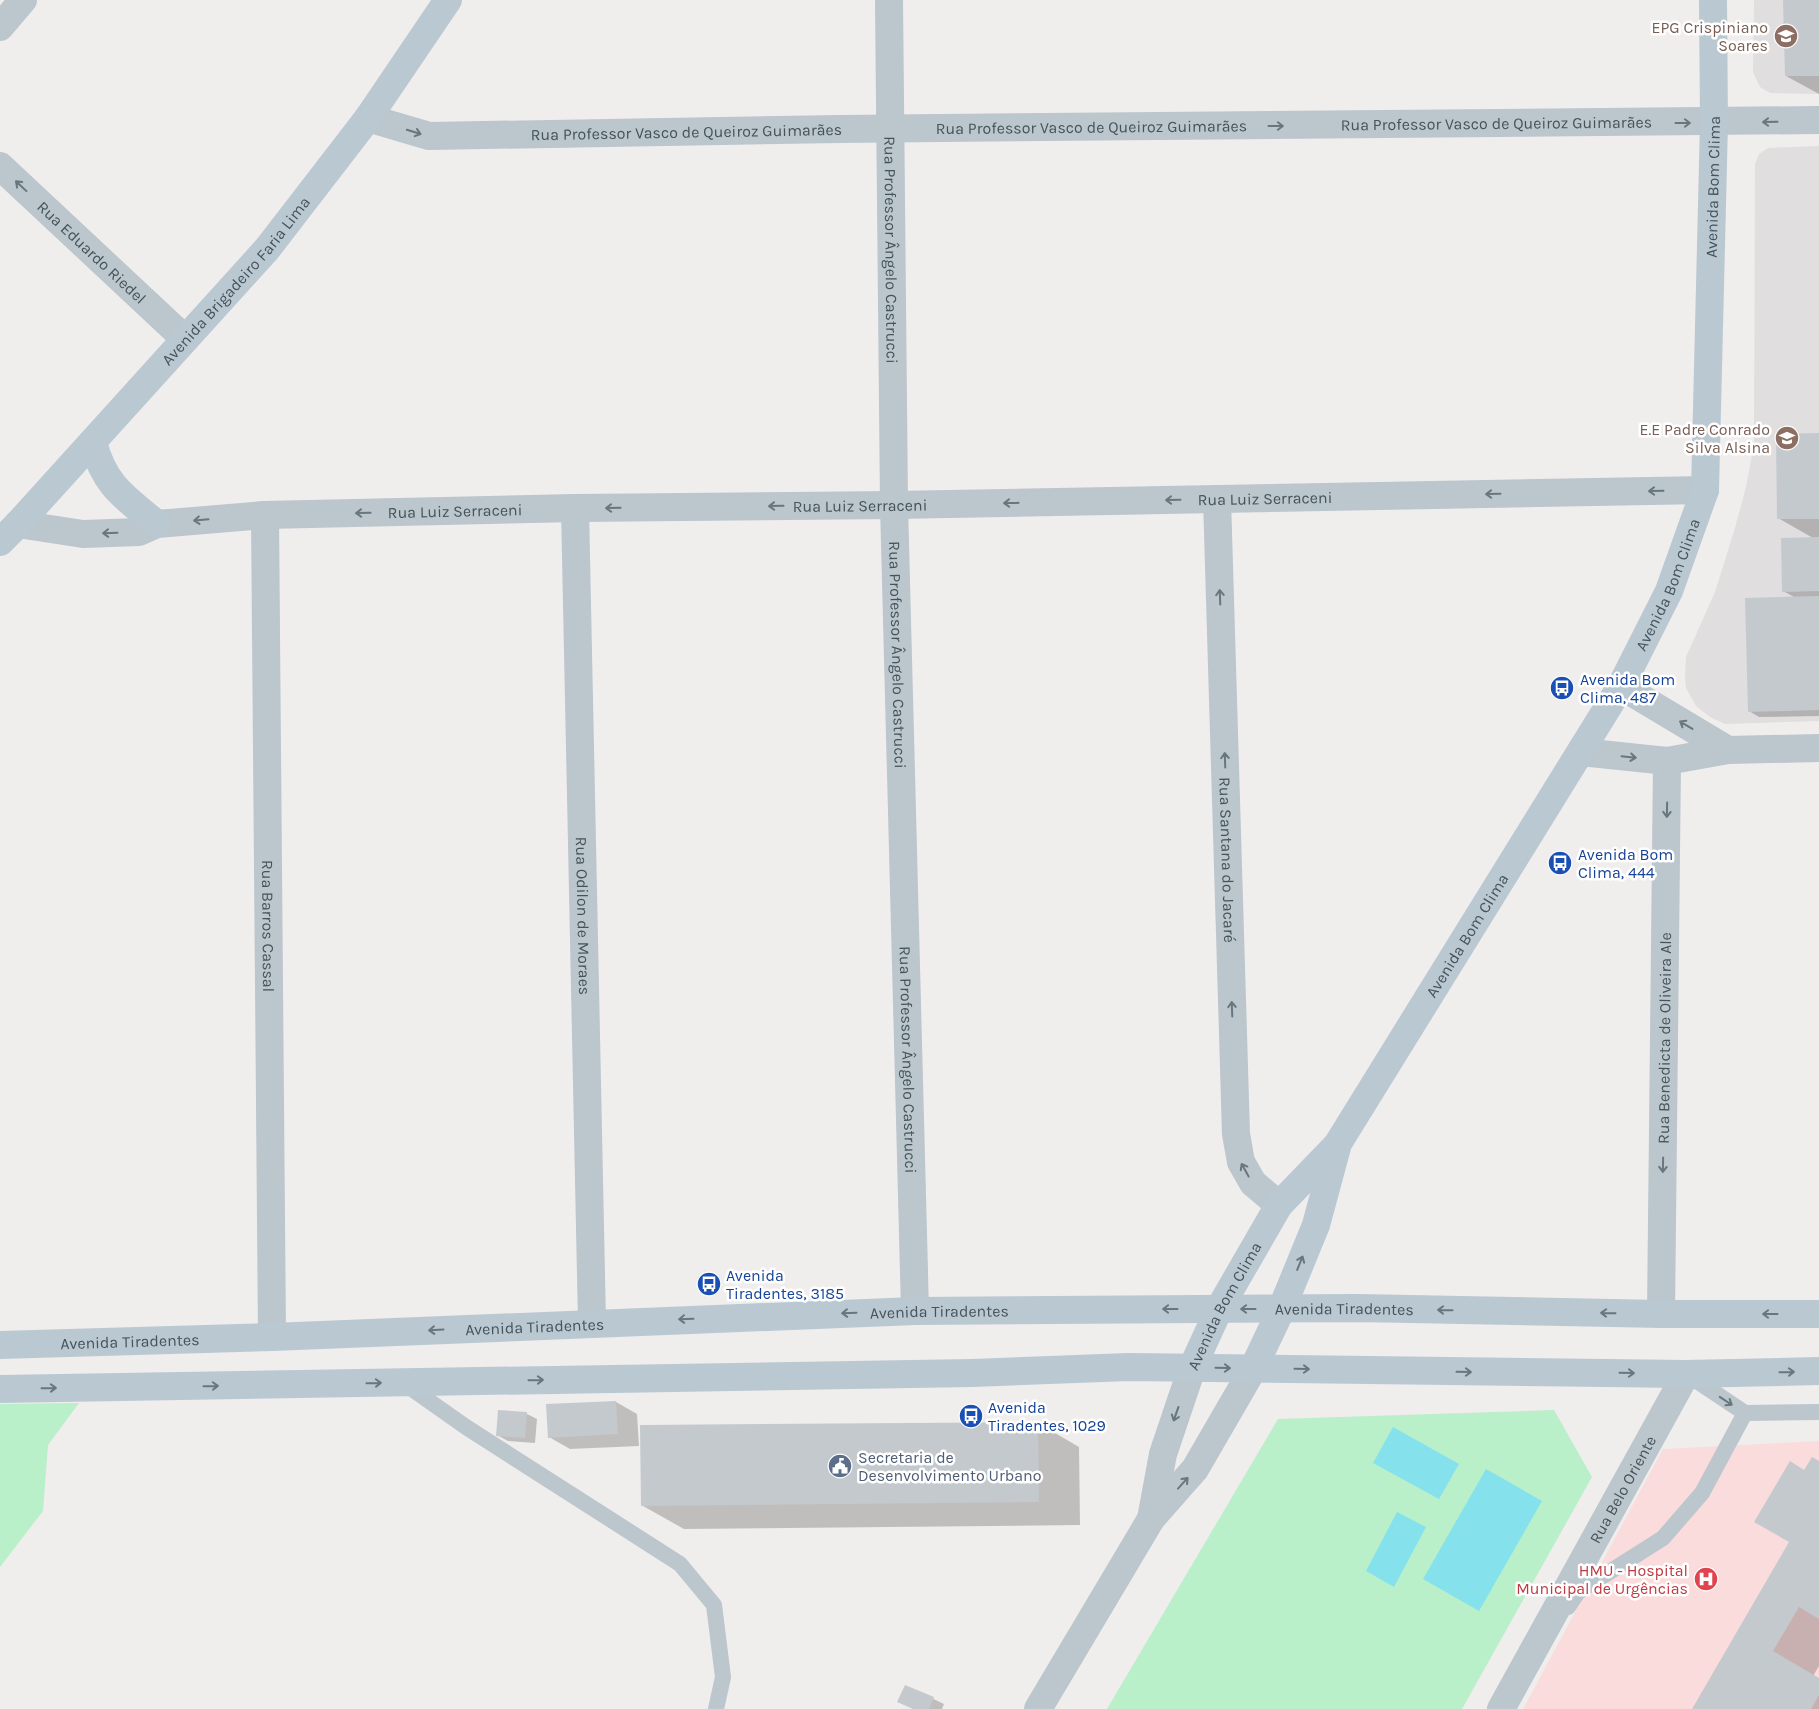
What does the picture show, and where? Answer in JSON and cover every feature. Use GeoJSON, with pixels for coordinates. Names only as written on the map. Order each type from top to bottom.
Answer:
{"type":"FeatureCollection","features":[{"type":"Feature","properties":{"kind":"main road","name":"Avenida Brigadeiro Faria Lima"},"geometry":{"type":"LineString","coordinates":[[9,533],[267,249],[368,118],[448,0]]}},
{"type":"Feature","properties":{"kind":"main road","name":"Avenida Bom Clima"},"geometry":{"type":"LineString","coordinates":[[1192,1368],[1219,1309],[1279,1205],[1337,1145],[1621,686],[1669,591],[1704,490],[1714,122],[1713,0]]}},
{"type":"Feature","properties":{"kind":"main road"},"geometry":{"type":"LineString","coordinates":[[93,442],[97,460],[105,476],[116,490],[157,524]]}},
{"type":"Feature","properties":{"kind":"main road","name":"Avenida Bom Clima"},"geometry":{"type":"LineString","coordinates":[[1253,1369],[1282,1308],[1316,1225],[1337,1145]]}},
{"type":"Feature","properties":{"kind":"main road","name":"Avenida Tiradentes"},"geometry":{"type":"LineString","coordinates":[[0,1345],[272,1337],[915,1311],[1358,1308],[1661,1314],[1819,1314]]}},
{"type":"Feature","properties":{"kind":"main road"},"geometry":{"type":"LineString","coordinates":[[0,1389],[972,1373],[1129,1367],[1686,1374],[1819,1372]]}},
{"type":"Feature","properties":{"kind":"street"},"geometry":{"type":"LineString","coordinates":[[0,27],[23,0]]}},
{"type":"Feature","properties":{"kind":"street","name":"Rua Professor Ângelo Castrucci"},"geometry":{"type":"LineString","coordinates":[[889,0],[894,505],[915,1311]]}},
{"type":"Feature","properties":{"kind":"street","name":"Rua Professor Vasco de Queiroz Guimarães"},"geometry":{"type":"LineString","coordinates":[[368,118],[429,136],[890,128],[1819,120]]}},
{"type":"Feature","properties":{"kind":"street","name":"Rua Eduardo Riedel"},"geometry":{"type":"LineString","coordinates":[[0,166],[185,339]]}},
{"type":"Feature","properties":{"kind":"street","name":"Rua Luiz Serraceni"},"geometry":{"type":"LineString","coordinates":[[9,533],[83,534],[139,532],[157,524],[265,515],[575,508],[894,505],[1704,490]]}},
{"type":"Feature","properties":{"kind":"street","name":"Rua Santana do Jacaré"},"geometry":{"type":"LineString","coordinates":[[1217,499],[1236,1134],[1240,1162],[1253,1184],[1279,1205]]}},
{"type":"Feature","properties":{"kind":"street","name":"Rua Odilon de Moraes"},"geometry":{"type":"LineString","coordinates":[[575,508],[592,1323]]}},
{"type":"Feature","properties":{"kind":"street","name":"Rua Barros Cassal"},"geometry":{"type":"LineString","coordinates":[[265,515],[272,1337]]}},
{"type":"Feature","properties":{"kind":"street"},"geometry":{"type":"LineString","coordinates":[[1621,686],[1728,750]]}},
{"type":"Feature","properties":{"kind":"street"},"geometry":{"type":"LineString","coordinates":[[1581,752],[1668,761],[1728,750],[1819,748]]}},
{"type":"Feature","properties":{"kind":"street","name":"Rua Benedicta de Oliveira Ale"},"geometry":{"type":"LineString","coordinates":[[1661,1314],[1668,761]]}},
{"type":"Feature","properties":{"kind":"street","name":"Avenida Bom Clima"},"geometry":{"type":"LineString","coordinates":[[1150,1519],[1163,1454],[1192,1368]]}},
{"type":"Feature","properties":{"kind":"street","name":"Avenida Bom Clima"},"geometry":{"type":"LineString","coordinates":[[1038,1709],[1150,1519],[1196,1469],[1253,1369]]}},
{"type":"Feature","properties":{"kind":"street","name":"Rua Belo Oriente"},"geometry":{"type":"LineString","coordinates":[[1505,1702],[1686,1374]]}},
{"type":"Feature","properties":{"kind":"lane"},"geometry":{"type":"LineString","coordinates":[[1686,1374],[1745,1413],[1819,1412]]}},
{"type":"Feature","properties":{"kind":"lane"},"geometry":{"type":"LineString","coordinates":[[403,1382],[466,1427],[680,1564],[714,1605],[723,1677],[716,1709]]}},
{"type":"Feature","properties":{"kind":"lane"},"geometry":{"type":"LineString","coordinates":[[1505,1702],[1529,1673],[1553,1629],[1578,1592],[1662,1538],[1702,1493],[1745,1413]]}},
{"type":"Feature","properties":{"kind":"shaded area","name":"EPG Crispiniano Soares"},"geometry":{"type":"Polygon","coordinates":[[[1754,0],[1819,0],[1819,94],[1770,93],[1760,87],[1753,72],[1754,0]]]}},
{"type":"Feature","properties":{"kind":"shaded area","name":"E.E Padre Conrado Silva Alsina"},"geometry":{"type":"Polygon","coordinates":[[[1819,146],[1819,721],[1725,724],[1710,717],[1696,706],[1686,688],[1685,675],[1686,657],[1715,592],[1735,528],[1746,487],[1754,444],[1755,164],[1759,154],[1768,148],[1819,146]]]}},
{"type":"Feature","properties":{"kind":"shaded area","name":"HMU - Hospital Municipal de Urgências"},"geometry":{"type":"Polygon","coordinates":[[[1819,1441],[1819,1709],[1523,1709],[1663,1449],[1819,1441]]]}},
{"type":"Feature","properties":{"kind":"green space"},"geometry":{"type":"Polygon","coordinates":[[[79,1403],[48,1445],[43,1511],[0,1567],[0,1404],[79,1403]]]}},
{"type":"Feature","properties":{"kind":"green space"},"geometry":{"type":"Polygon","coordinates":[[[1554,1410],[1592,1477],[1462,1709],[1107,1709],[1278,1419],[1554,1410]]]}},
{"type":"Feature","properties":{"kind":"water"},"geometry":{"type":"Polygon","coordinates":[[[1393,1427],[1459,1464],[1439,1499],[1373,1463],[1393,1427]]]}},
{"type":"Feature","properties":{"kind":"water"},"geometry":{"type":"Polygon","coordinates":[[[1486,1469],[1542,1501],[1479,1611],[1423,1579],[1486,1469]]]}},
{"type":"Feature","properties":{"kind":"water"},"geometry":{"type":"Polygon","coordinates":[[[1397,1512],[1426,1527],[1394,1587],[1366,1571],[1397,1512]]]}},
{"type":"Feature","properties":{"kind":"building"},"geometry":{"type":"Polygon","coordinates":[[[1783,0],[1819,0],[1819,76],[1785,76],[1783,0]]]}},
{"type":"Feature","properties":{"kind":"building"},"geometry":{"type":"Polygon","coordinates":[[[1819,433],[1819,519],[1777,519],[1776,434],[1819,433]]]}},
{"type":"Feature","properties":{"kind":"building"},"geometry":{"type":"Polygon","coordinates":[[[1819,537],[1819,591],[1782,592],[1781,538],[1819,537]]]}},
{"type":"Feature","properties":{"kind":"building"},"geometry":{"type":"Polygon","coordinates":[[[1819,596],[1819,710],[1748,712],[1745,598],[1819,596]]]}},
{"type":"Feature","properties":{"kind":"building"},"geometry":{"type":"Polygon","coordinates":[[[616,1401],[618,1434],[548,1438],[546,1404],[616,1401]]]}},
{"type":"Feature","properties":{"kind":"building"},"geometry":{"type":"Polygon","coordinates":[[[498,1410],[527,1412],[525,1438],[496,1436],[498,1410]]]}},
{"type":"Feature","properties":{"kind":"building","name":"Secretaria de Desenvolvimento Urbano"},"geometry":{"type":"Polygon","coordinates":[[[1038,1422],[1039,1502],[641,1506],[640,1425],[1038,1422]]]}},
{"type":"Feature","properties":{"kind":"building"},"geometry":{"type":"Polygon","coordinates":[[[1812,1457],[1819,1461],[1819,1619],[1799,1607],[1773,1651],[1819,1678],[1819,1695],[1811,1709],[1692,1709],[1789,1542],[1754,1522],[1790,1461],[1804,1470],[1812,1457]]]}},
{"type":"Feature","properties":{"kind":"building"},"geometry":{"type":"Polygon","coordinates":[[[905,1685],[934,1697],[929,1709],[913,1709],[897,1702],[905,1685]]]}},
{"type":"Feature","properties":{"kind":"place","name":"EPG Crispiniano Soares"},"geometry":{"type":"Point","coordinates":[1786,36]}},
{"type":"Feature","properties":{"kind":"place","name":"E.E Padre Conrado Silva Alsina"},"geometry":{"type":"Point","coordinates":[1787,438]}},
{"type":"Feature","properties":{"kind":"place","name":"Avenida Bom Clima, 487"},"geometry":{"type":"Point","coordinates":[1562,688]}},
{"type":"Feature","properties":{"kind":"place","name":"Avenida Bom Clima, 444"},"geometry":{"type":"Point","coordinates":[1560,863]}},
{"type":"Feature","properties":{"kind":"place","name":"Avenida Tiradentes, 3185"},"geometry":{"type":"Point","coordinates":[709,1284]}},
{"type":"Feature","properties":{"kind":"place","name":"Avenida Tiradentes, 1029"},"geometry":{"type":"Point","coordinates":[971,1416]}},
{"type":"Feature","properties":{"kind":"place","name":"Secretaria de Desenvolvimento Urbano"},"geometry":{"type":"Point","coordinates":[840,1466]}},
{"type":"Feature","properties":{"kind":"place","name":"HMU - Hospital Municipal de Urgências"},"geometry":{"type":"Point","coordinates":[1706,1579]}}]}
